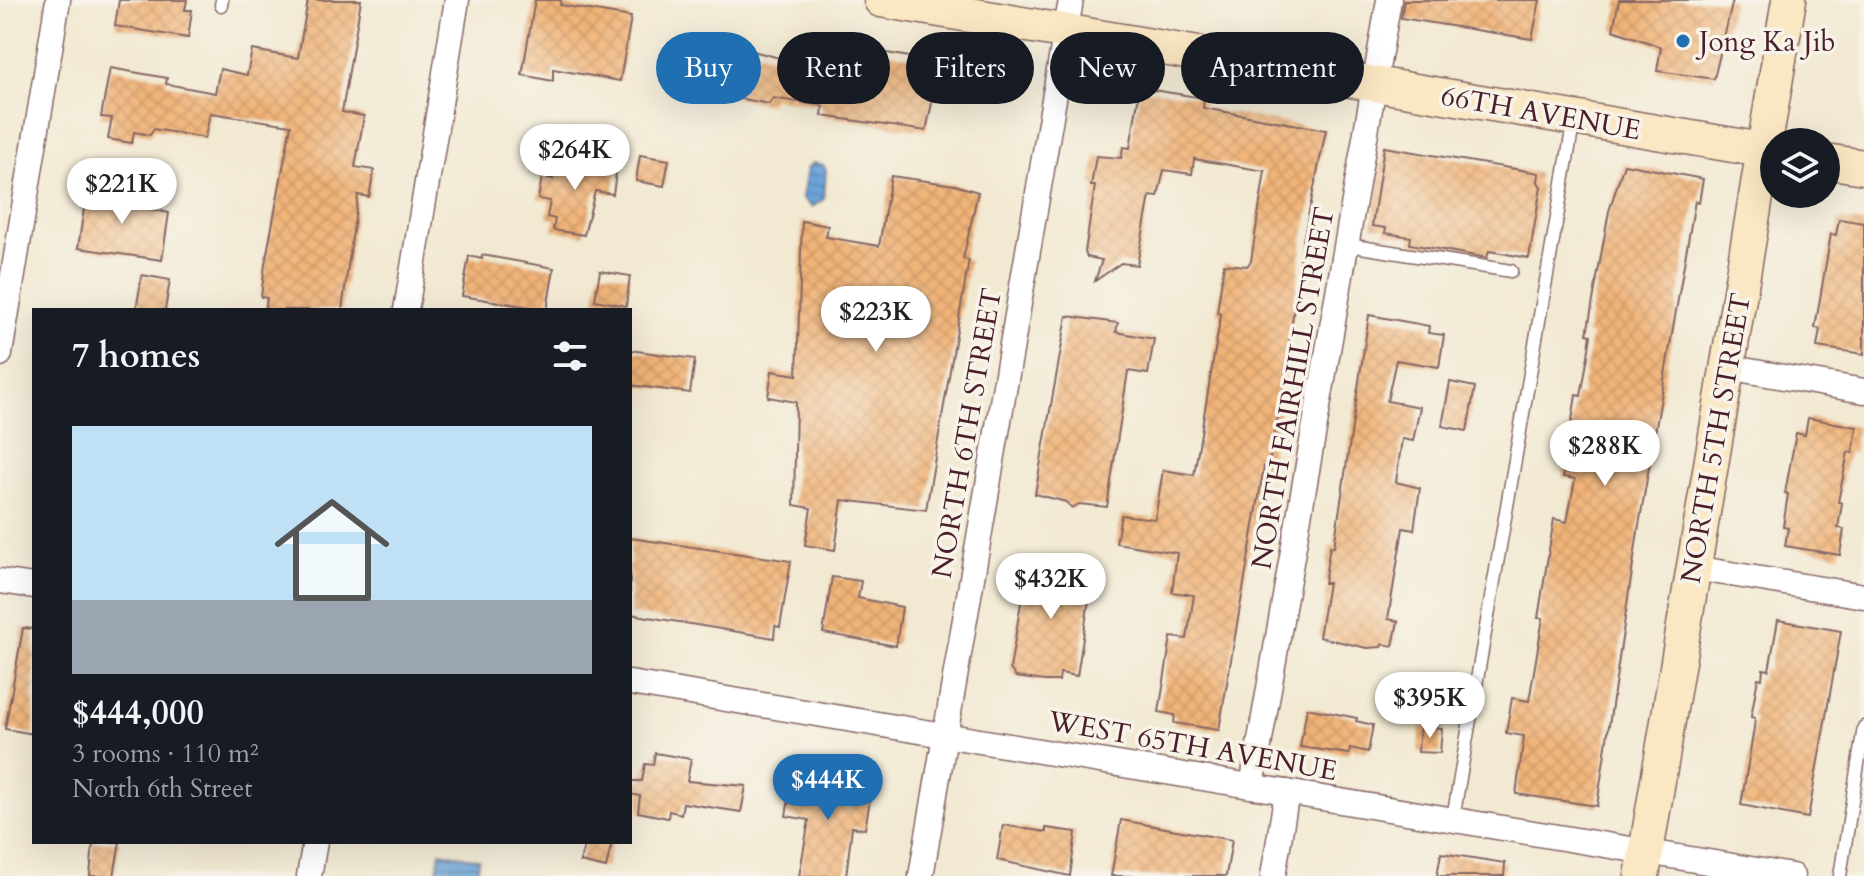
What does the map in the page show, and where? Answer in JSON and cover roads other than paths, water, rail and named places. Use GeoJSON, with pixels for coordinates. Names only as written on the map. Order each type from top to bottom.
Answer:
{"type":"FeatureCollection","features":[{"type":"Feature","properties":{"kind":"street"},"geometry":{"type":"LineString","coordinates":[[0,354],[58,0]]}},
{"type":"Feature","properties":{"kind":"street"},"geometry":{"type":"LineString","coordinates":[[406,308],[457,0]]}},
{"type":"Feature","properties":{"kind":"street","name":"66TH AVENUE"},"geometry":{"type":"LineString","coordinates":[[881,0],[1069,16],[1375,84],[1760,149]]}},
{"type":"Feature","properties":{"kind":"street","name":"NORTH FAIRHILL STREET"},"geometry":{"type":"LineString","coordinates":[[1252,786],[1389,0]]}},
{"type":"Feature","properties":{"kind":"street","name":"NORTH 5TH STREET"},"geometry":{"type":"LineString","coordinates":[[1772,128],[1789,0]]}},
{"type":"Feature","properties":{"kind":"street","name":"NORTH 6TH STREET"},"geometry":{"type":"LineString","coordinates":[[921,876],[1069,16]]}},
{"type":"Feature","properties":{"kind":"street"},"geometry":{"type":"LineString","coordinates":[[1840,163],[1864,167]]}},
{"type":"Feature","properties":{"kind":"street","name":"NORTH 5TH STREET"},"geometry":{"type":"LineString","coordinates":[[1644,863],[1727,367],[1760,197]]}},
{"type":"Feature","properties":{"kind":"street"},"geometry":{"type":"LineString","coordinates":[[1727,367],[1864,391]]}},
{"type":"Feature","properties":{"kind":"street"},"geometry":{"type":"LineString","coordinates":[[1694,568],[1863,593]]}},
{"type":"Feature","properties":{"kind":"street"},"geometry":{"type":"LineString","coordinates":[[0,581],[32,586]]}},
{"type":"Feature","properties":{"kind":"street","name":"WEST 65TH AVENUE"},"geometry":{"type":"LineString","coordinates":[[632,683],[1453,818],[1644,863],[1792,876]]}},
{"type":"Feature","properties":{"kind":"street"},"geometry":{"type":"LineString","coordinates":[[1273,876],[1287,792]]}},
{"type":"Feature","properties":{"kind":"street"},"geometry":{"type":"LineString","coordinates":[[309,876],[315,844]]}},
{"type":"Feature","properties":{"kind":"lane"},"geometry":{"type":"LineString","coordinates":[[1453,818],[1574,118]]}},
{"type":"Feature","properties":{"kind":"lane"},"geometry":{"type":"LineString","coordinates":[[1348,245],[1511,271]]}},
{"type":"Feature","properties":{"kind":"lane"},"geometry":{"type":"LineString","coordinates":[[1840,876],[1864,727]]}},
{"type":"Feature","properties":{"kind":"water"},"geometry":{"type":"Polygon","coordinates":[[[813,163],[823,165],[826,170],[824,199],[812,207],[802,198],[807,169],[813,163]]]}},
{"type":"Feature","properties":{"kind":"water"},"geometry":{"type":"Polygon","coordinates":[[[440,852],[479,859],[476,876],[437,872],[440,852]]]}},
{"type":"Feature","properties":{"kind":"place","name":"Jong Ka Jib"},"geometry":{"type":"Point","coordinates":[1683,41]}}]}
